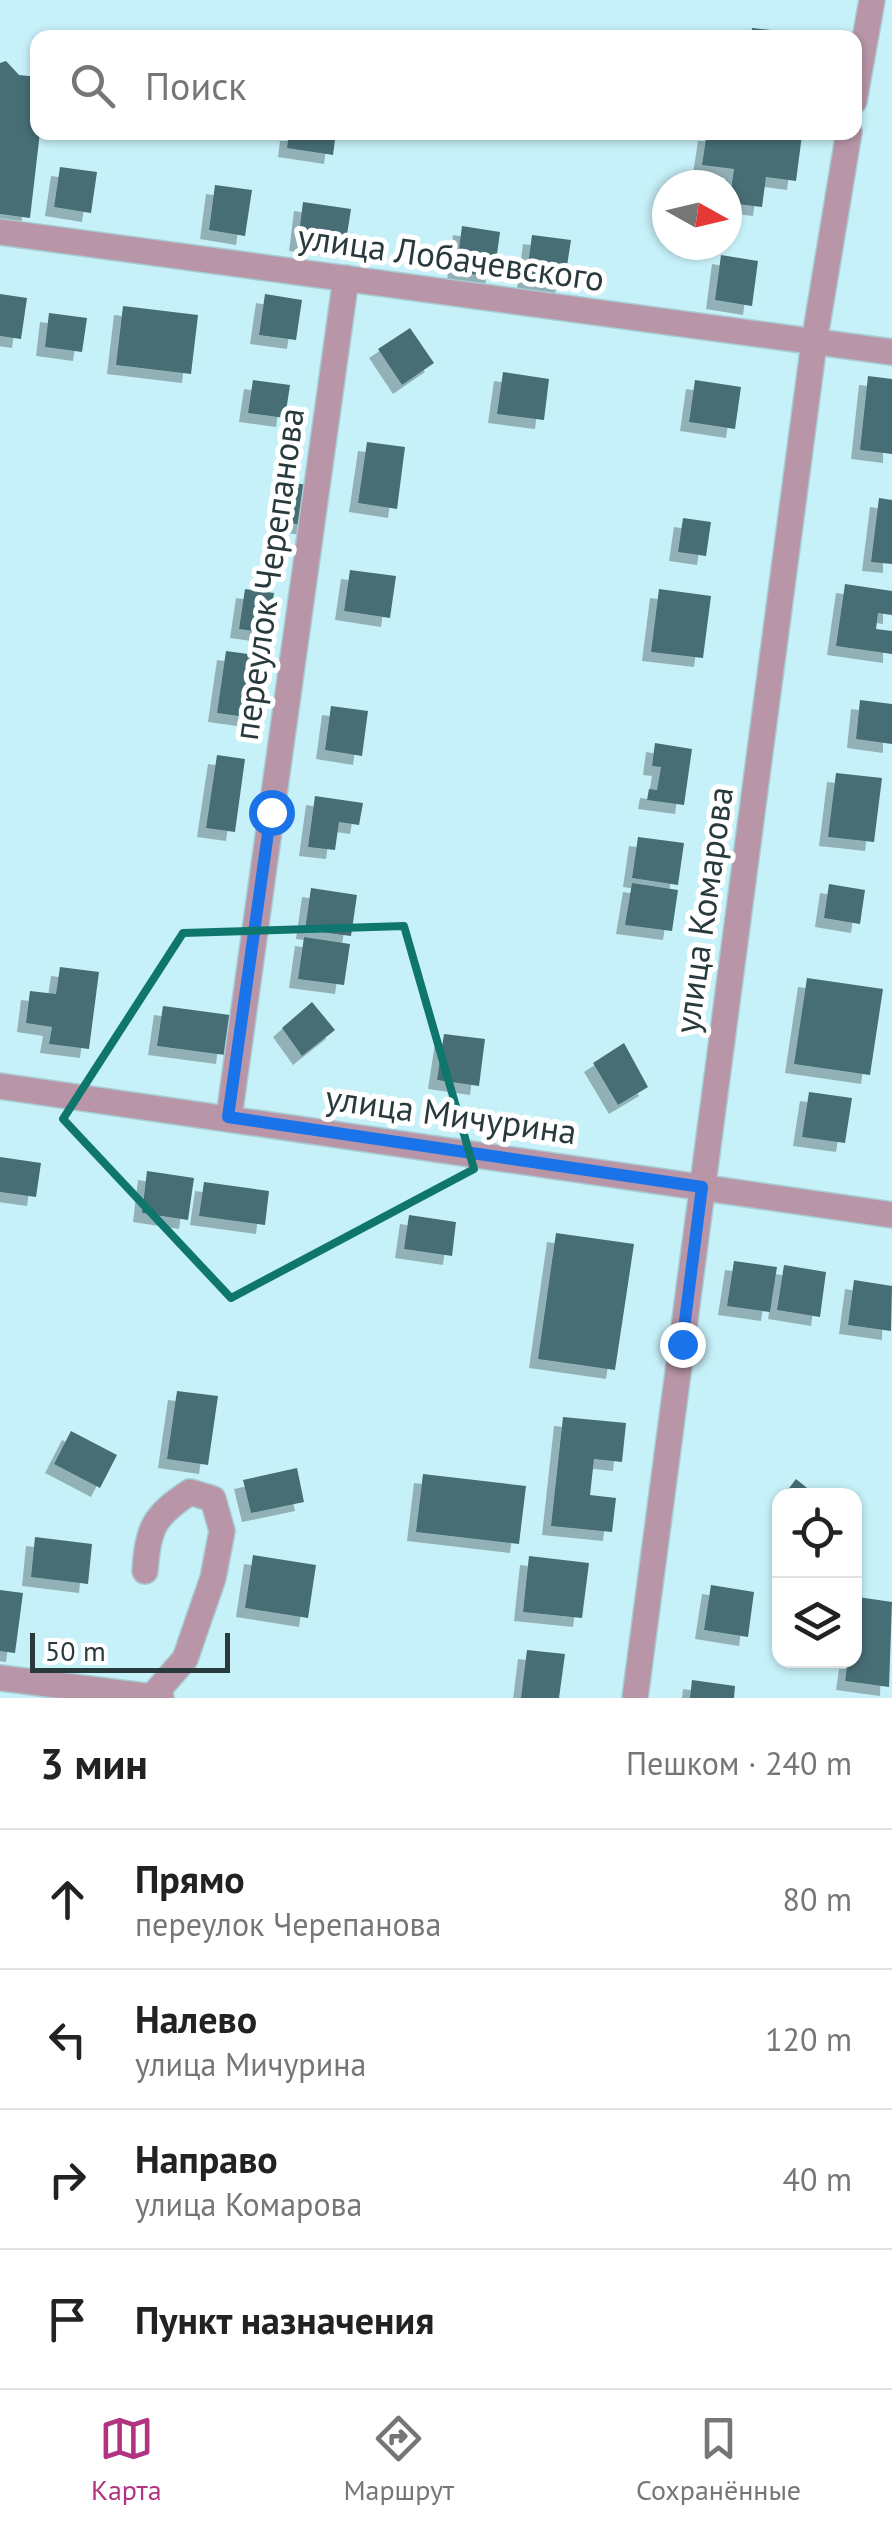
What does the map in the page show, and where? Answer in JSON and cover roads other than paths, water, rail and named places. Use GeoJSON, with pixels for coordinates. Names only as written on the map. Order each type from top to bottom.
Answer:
{"type":"FeatureCollection","features":[{"type":"Feature","properties":{"kind":"street"},"geometry":{"type":"LineString","coordinates":[[862,57],[872,0]]}},
{"type":"Feature","properties":{"kind":"street","name":"улица Комарова"},"geometry":{"type":"LineString","coordinates":[[635,1698],[814,342],[848,140]]}},
{"type":"Feature","properties":{"kind":"street","name":"улица Лобачевского"},"geometry":{"type":"LineString","coordinates":[[0,232],[892,352]]}},
{"type":"Feature","properties":{"kind":"street","name":"переулок Черепанова"},"geometry":{"type":"LineString","coordinates":[[228,1117],[346,278]]}},
{"type":"Feature","properties":{"kind":"street","name":"улица Мичурина"},"geometry":{"type":"LineString","coordinates":[[0,1086],[892,1215]]}},
{"type":"Feature","properties":{"kind":"street"},"geometry":{"type":"LineString","coordinates":[[0,1678],[154,1698],[185,1659],[213,1578],[222,1532],[212,1499],[190,1492],[162,1511],[147,1546],[145,1571]]}}]}
